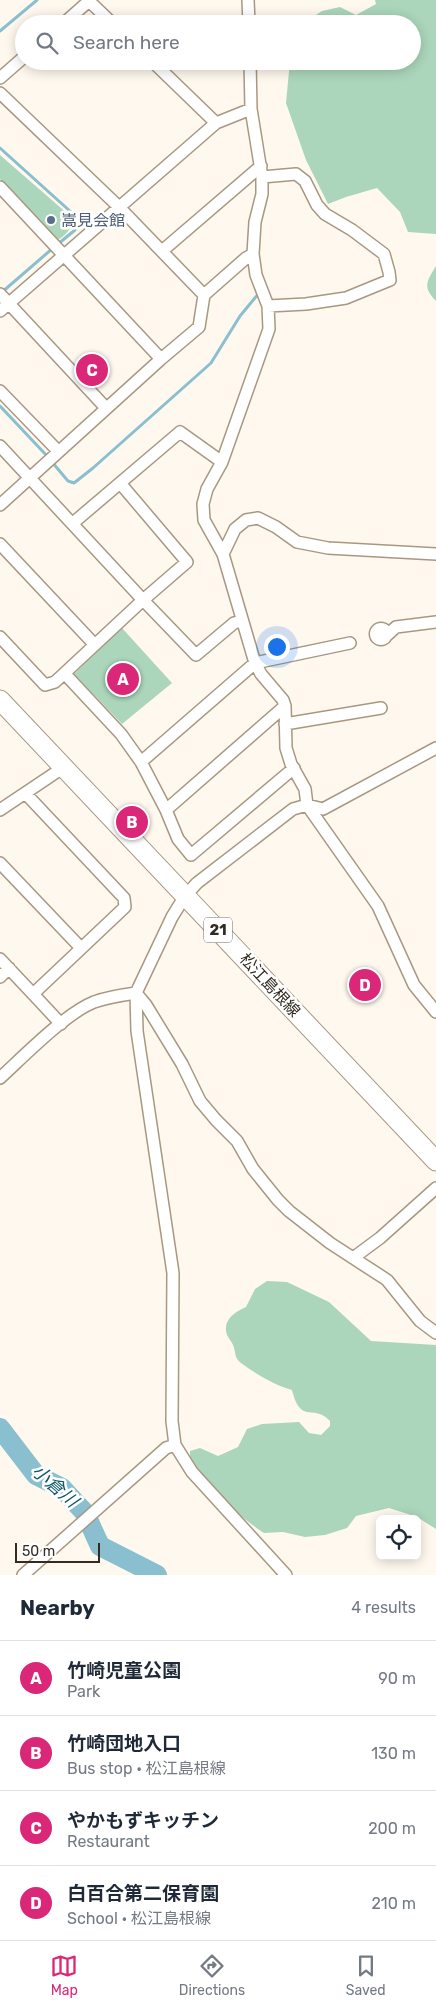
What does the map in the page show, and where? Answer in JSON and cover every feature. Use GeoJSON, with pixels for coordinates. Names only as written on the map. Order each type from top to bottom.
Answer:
{"type":"FeatureCollection","features":[{"type":"Feature","properties":{"kind":"main road","name":"松江島根線"},"geometry":{"type":"LineString","coordinates":[[0,700],[436,1161]]}},
{"type":"Feature","properties":{"kind":"street"},"geometry":{"type":"LineString","coordinates":[[248,0],[249,15]]}},
{"type":"Feature","properties":{"kind":"street"},"geometry":{"type":"LineString","coordinates":[[74,15],[90,1],[104,15]]}},
{"type":"Feature","properties":{"kind":"street"},"geometry":{"type":"LineString","coordinates":[[0,78],[15,65]]}},
{"type":"Feature","properties":{"kind":"street"},"geometry":{"type":"LineString","coordinates":[[161,70],[216,123]]}},
{"type":"Feature","properties":{"kind":"street"},"geometry":{"type":"LineString","coordinates":[[250,70],[251,109],[262,172],[262,194],[255,222],[253,254],[256,275],[268,306],[269,329],[222,462],[207,489],[203,504],[204,520],[223,554],[235,589],[242,621],[255,663],[261,674],[280,695],[285,706],[286,748],[305,789],[307,805],[378,906],[414,985],[436,1012]]}},
{"type":"Feature","properties":{"kind":"street"},"geometry":{"type":"LineString","coordinates":[[0,93],[119,207],[204,295]]}},
{"type":"Feature","properties":{"kind":"street"},"geometry":{"type":"LineString","coordinates":[[106,408],[3,301],[58,249],[119,207],[216,123],[251,109]]}},
{"type":"Feature","properties":{"kind":"street"},"geometry":{"type":"LineString","coordinates":[[162,251],[262,172],[296,174],[300,176],[305,181],[317,205],[325,214],[374,245],[384,254],[390,280],[346,298],[306,304],[268,306]]}},
{"type":"Feature","properties":{"kind":"street"},"geometry":{"type":"LineString","coordinates":[[0,187],[161,359]]}},
{"type":"Feature","properties":{"kind":"street"},"geometry":{"type":"LineString","coordinates":[[0,504],[199,327],[204,295],[253,254]]}},
{"type":"Feature","properties":{"kind":"street"},"geometry":{"type":"LineString","coordinates":[[0,391],[58,451]]}},
{"type":"Feature","properties":{"kind":"street"},"geometry":{"type":"LineString","coordinates":[[73,523],[180,432],[222,462]]}},
{"type":"Feature","properties":{"kind":"street"},"geometry":{"type":"LineString","coordinates":[[0,446],[196,655],[234,623],[242,621]]}},
{"type":"Feature","properties":{"kind":"street"},"geometry":{"type":"LineString","coordinates":[[0,637],[45,685],[55,682],[187,562],[120,483]]}},
{"type":"Feature","properties":{"kind":"street"},"geometry":{"type":"LineString","coordinates":[[223,554],[235,528],[246,520],[258,518],[276,527],[297,542],[328,548],[436,554]]}},
{"type":"Feature","properties":{"kind":"street"},"geometry":{"type":"LineString","coordinates":[[0,544],[95,645]]}},
{"type":"Feature","properties":{"kind":"street"},"geometry":{"type":"LineString","coordinates":[[385,637],[396,627],[436,622]]}},
{"type":"Feature","properties":{"kind":"street"},"geometry":{"type":"LineString","coordinates":[[141,762],[255,663],[350,644]]}},
{"type":"Feature","properties":{"kind":"street"},"geometry":{"type":"LineString","coordinates":[[65,674],[121,734],[141,762],[166,810],[178,839],[191,855],[294,768]]}},
{"type":"Feature","properties":{"kind":"street"},"geometry":{"type":"LineString","coordinates":[[166,810],[285,706]]}},
{"type":"Feature","properties":{"kind":"street"},"geometry":{"type":"LineString","coordinates":[[285,724],[381,708]]}},
{"type":"Feature","properties":{"kind":"street"},"geometry":{"type":"LineString","coordinates":[[286,1575],[192,1472],[175,1445],[172,1421],[173,1273],[137,1031],[136,993],[172,917],[185,896],[197,884],[293,809],[307,805],[323,809],[436,748]]}},
{"type":"Feature","properties":{"kind":"street"},"geometry":{"type":"LineString","coordinates":[[0,810],[64,767]]}},
{"type":"Feature","properties":{"kind":"street"},"geometry":{"type":"LineString","coordinates":[[26,794],[124,898],[125,907],[33,994]]}},
{"type":"Feature","properties":{"kind":"street"},"geometry":{"type":"LineString","coordinates":[[0,863],[81,948]]}},
{"type":"Feature","properties":{"kind":"street"},"geometry":{"type":"LineString","coordinates":[[0,959],[61,1024]]}},
{"type":"Feature","properties":{"kind":"street"},"geometry":{"type":"LineString","coordinates":[[0,977],[9,968]]}},
{"type":"Feature","properties":{"kind":"street"},"geometry":{"type":"LineString","coordinates":[[0,1078],[74,1013],[93,1002],[117,995],[136,993]]}},
{"type":"Feature","properties":{"kind":"street"},"geometry":{"type":"LineString","coordinates":[[136,993],[146,1005],[182,1064],[200,1101],[237,1141],[253,1169],[278,1200],[306,1225],[387,1280],[420,1321],[436,1333]]}},
{"type":"Feature","properties":{"kind":"street"},"geometry":{"type":"LineString","coordinates":[[353,1258],[380,1238],[436,1188]]}},
{"type":"Feature","properties":{"kind":"street"},"geometry":{"type":"LineString","coordinates":[[23,1575],[166,1448],[175,1445]]}},
{"type":"Feature","properties":{"kind":"green space"},"geometry":{"type":"Polygon","coordinates":[[[375,0],[436,0],[436,234],[408,232],[400,212],[377,188],[328,204],[306,160],[286,103],[289,70],[421,70],[421,15],[356,15],[376,4],[375,0]]]}},
{"type":"Feature","properties":{"kind":"green space"},"geometry":{"type":"Polygon","coordinates":[[[340,7],[356,15],[316,15],[322,11],[340,7]]]}},
{"type":"Feature","properties":{"kind":"green space"},"geometry":{"type":"Polygon","coordinates":[[[0,155],[69,215],[71,223],[65,235],[58,240],[0,179],[0,155]]]}},
{"type":"Feature","properties":{"kind":"green space"},"geometry":{"type":"Polygon","coordinates":[[[436,266],[436,301],[429,292],[427,284],[436,266]]]}},
{"type":"Feature","properties":{"kind":"green space"},"geometry":{"type":"Polygon","coordinates":[[[122,628],[172,683],[122,724],[74,674],[122,628]]]}},
{"type":"Feature","properties":{"kind":"green space"},"geometry":{"type":"Polygon","coordinates":[[[267,1281],[287,1282],[329,1302],[371,1341],[436,1345],[436,1529],[421,1520],[421,1515],[411,1515],[389,1508],[356,1516],[347,1528],[325,1535],[305,1537],[283,1532],[264,1533],[246,1520],[205,1481],[191,1460],[190,1451],[200,1448],[218,1456],[238,1447],[247,1429],[262,1424],[299,1422],[309,1433],[321,1435],[330,1426],[330,1421],[324,1416],[299,1408],[292,1390],[259,1375],[241,1363],[236,1357],[233,1344],[227,1335],[226,1325],[233,1314],[246,1307],[255,1289],[267,1281]]]}},
{"type":"Feature","properties":{"kind":"waterway"},"geometry":{"type":"LineString","coordinates":[[19,15],[37,0]]}},
{"type":"Feature","properties":{"kind":"waterway"},"geometry":{"type":"LineString","coordinates":[[0,31],[15,18]]}},
{"type":"Feature","properties":{"kind":"waterway"},"geometry":{"type":"LineString","coordinates":[[0,148],[71,212],[75,230],[58,244]]}},
{"type":"Feature","properties":{"kind":"waterway"},"geometry":{"type":"LineString","coordinates":[[1,293],[53,248]]}},
{"type":"Feature","properties":{"kind":"waterway"},"geometry":{"type":"LineString","coordinates":[[52,462],[68,481],[74,483],[93,468],[211,363],[240,316],[259,293]]}},
{"type":"Feature","properties":{"kind":"waterway"},"geometry":{"type":"LineString","coordinates":[[0,406],[48,457]]}},
{"type":"Feature","properties":{"kind":"waterway","name":"小倉川"},"geometry":{"type":"LineString","coordinates":[[0,1428],[36,1475],[62,1488],[85,1513],[100,1546],[157,1575]]}},
{"type":"Feature","properties":{"kind":"place","name":"嵩見会館"},"geometry":{"type":"Point","coordinates":[51,220]}},
{"type":"Feature","properties":{"kind":"place","name":"やかもずキッチン"},"geometry":{"type":"Point","coordinates":[92,370]}},
{"type":"Feature","properties":{"kind":"place","name":"竹崎児童公園"},"geometry":{"type":"Point","coordinates":[123,679]}},
{"type":"Feature","properties":{"kind":"place","name":"竹崎団地入口"},"geometry":{"type":"Point","coordinates":[132,822]}},
{"type":"Feature","properties":{"kind":"place","name":"白百合第二保育園"},"geometry":{"type":"Point","coordinates":[365,985]}}]}
